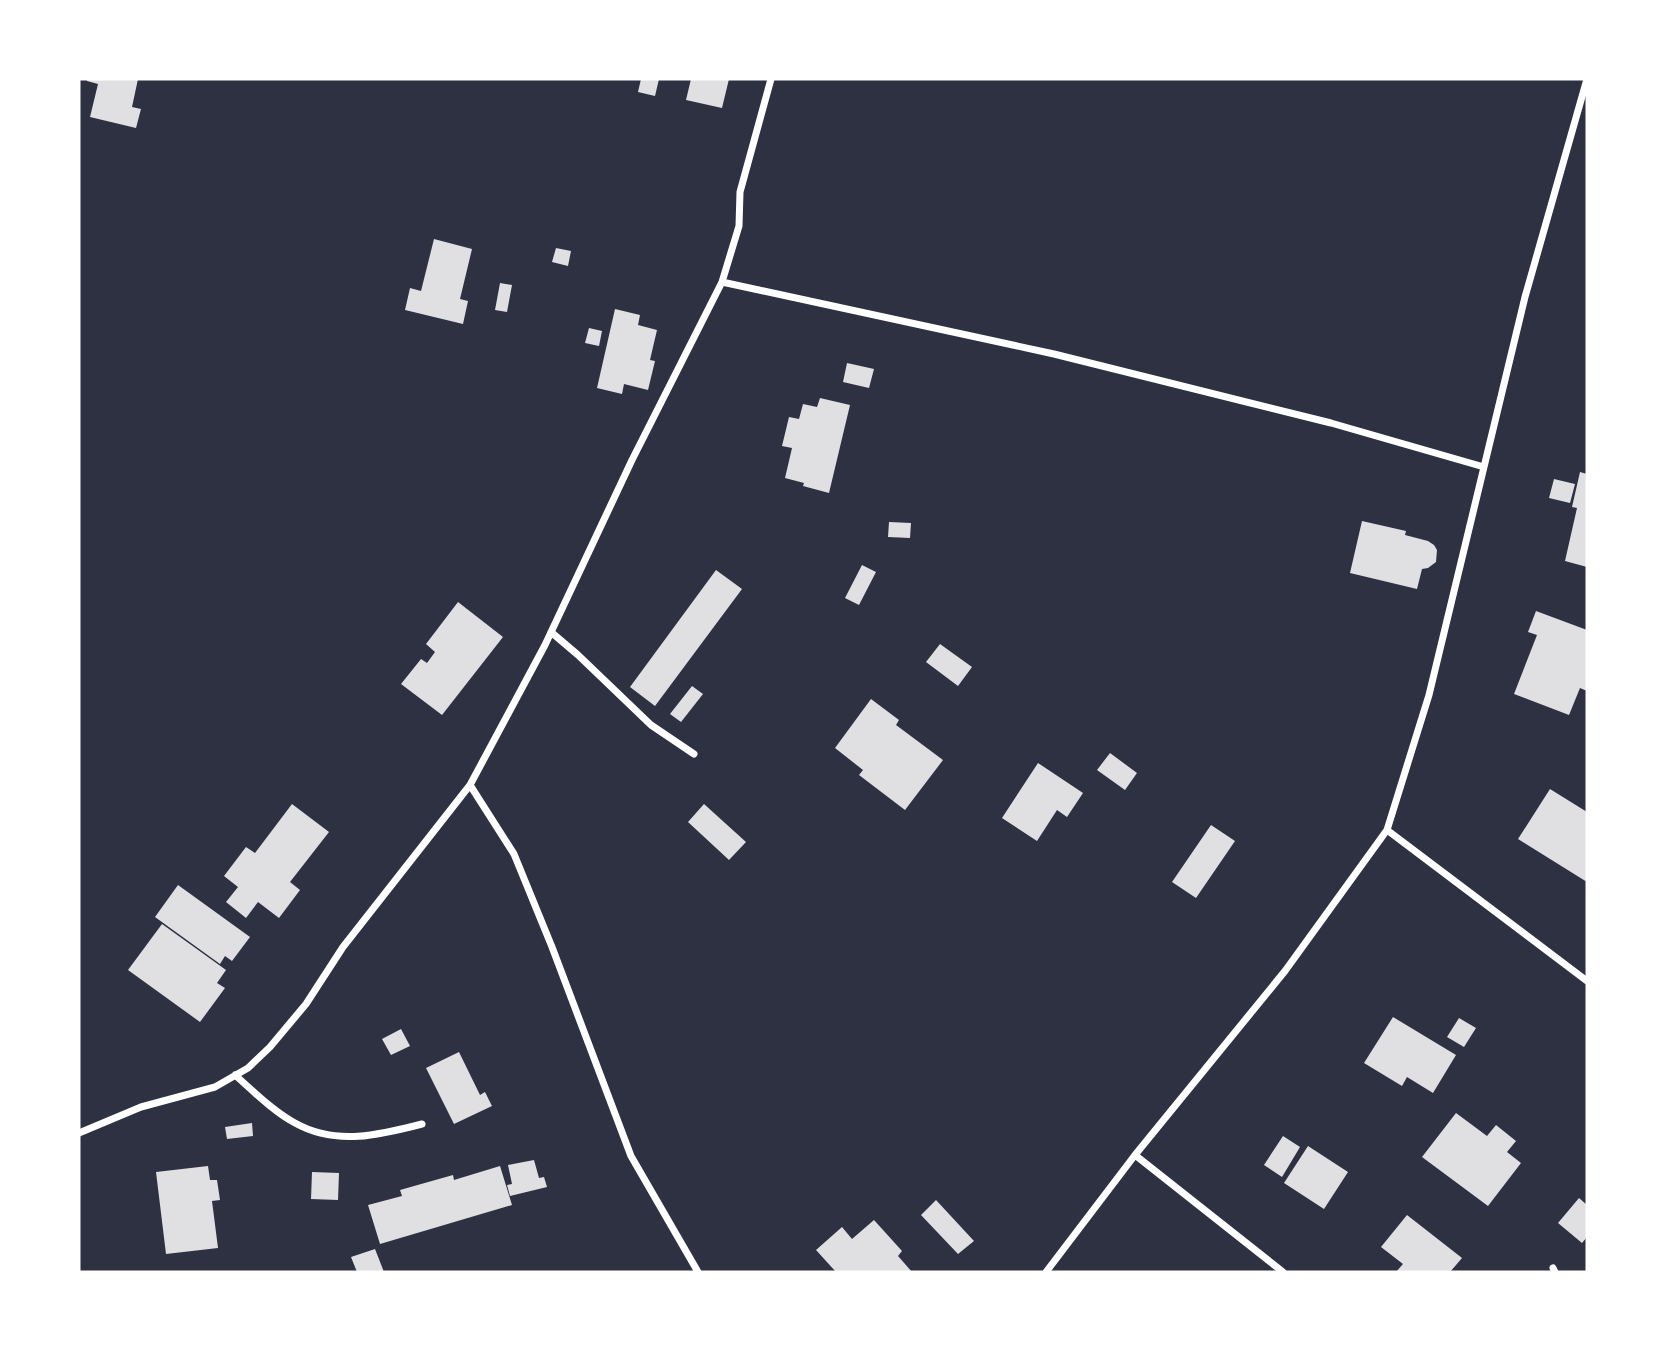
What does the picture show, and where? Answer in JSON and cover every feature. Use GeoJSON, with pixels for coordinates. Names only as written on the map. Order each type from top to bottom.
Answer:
{"type":"FeatureCollection","features":[{"type":"Feature","properties":{"kind":"street"},"geometry":{"type":"LineString","coordinates":[[79,1133],[141,1107],[215,1087],[247,1068],[270,1047],[306,1004],[343,947],[470,785],[551,632],[632,460],[722,282],[739,226],[740,192],[771,79]]}},
{"type":"Feature","properties":{"kind":"street"},"geometry":{"type":"LineString","coordinates":[[1046,1272],[1135,1155],[1285,971],[1387,830],[1429,695],[1525,297],[1587,79]]}},
{"type":"Feature","properties":{"kind":"street"},"geometry":{"type":"LineString","coordinates":[[722,282],[1054,354],[1331,423],[1484,467]]}},
{"type":"Feature","properties":{"kind":"street"},"geometry":{"type":"LineString","coordinates":[[551,632],[651,726],[694,754]]}},
{"type":"Feature","properties":{"kind":"street"},"geometry":{"type":"LineString","coordinates":[[470,785],[514,854],[631,1156],[698,1272]]}},
{"type":"Feature","properties":{"kind":"street"},"geometry":{"type":"LineString","coordinates":[[1387,830],[1587,981]]}},
{"type":"Feature","properties":{"kind":"street"},"geometry":{"type":"LineString","coordinates":[[235,1075],[295,1123],[317,1132],[342,1137],[377,1136],[422,1124]]}},
{"type":"Feature","properties":{"kind":"street"},"geometry":{"type":"LineString","coordinates":[[1135,1155],[1283,1272]]}},
{"type":"Feature","properties":{"kind":"building"},"geometry":{"type":"Polygon","coordinates":[[[87,79],[138,79],[132,107],[141,109],[136,128],[90,117],[98,84],[87,79]]]}},
{"type":"Feature","properties":{"kind":"building"},"geometry":{"type":"Polygon","coordinates":[[[641,79],[659,79],[655,96],[638,92],[641,79]]]}},
{"type":"Feature","properties":{"kind":"building"},"geometry":{"type":"Polygon","coordinates":[[[691,79],[729,79],[722,108],[686,100],[691,79]]]}},
{"type":"Feature","properties":{"kind":"building"},"geometry":{"type":"Polygon","coordinates":[[[434,239],[472,249],[460,299],[468,301],[463,324],[405,310],[410,288],[421,291],[434,239]]]}},
{"type":"Feature","properties":{"kind":"building"},"geometry":{"type":"Polygon","coordinates":[[[556,248],[571,251],[568,266],[552,262],[556,248]]]}},
{"type":"Feature","properties":{"kind":"building"},"geometry":{"type":"Polygon","coordinates":[[[500,283],[512,285],[507,312],[495,310],[500,283]]]}},
{"type":"Feature","properties":{"kind":"building"},"geometry":{"type":"Polygon","coordinates":[[[615,309],[640,315],[638,325],[657,330],[650,360],[655,361],[648,390],[624,384],[622,394],[597,388],[615,309]]]}},
{"type":"Feature","properties":{"kind":"building"},"geometry":{"type":"Polygon","coordinates":[[[589,328],[602,331],[599,346],[585,343],[589,328]]]}},
{"type":"Feature","properties":{"kind":"building"},"geometry":{"type":"Polygon","coordinates":[[[847,363],[874,369],[869,388],[843,382],[847,363]]]}},
{"type":"Feature","properties":{"kind":"building"},"geometry":{"type":"Polygon","coordinates":[[[820,398],[850,405],[829,493],[785,478],[792,448],[782,446],[789,417],[799,419],[803,404],[817,407],[820,398]]]}},
{"type":"Feature","properties":{"kind":"building"},"geometry":{"type":"Polygon","coordinates":[[[1580,472],[1587,474],[1587,567],[1565,561],[1577,508],[1572,507],[1580,472]]]}},
{"type":"Feature","properties":{"kind":"building"},"geometry":{"type":"Polygon","coordinates":[[[1554,479],[1575,484],[1570,503],[1549,498],[1554,479]]]}},
{"type":"Feature","properties":{"kind":"building"},"geometry":{"type":"Polygon","coordinates":[[[1362,521],[1406,531],[1405,535],[1434,545],[1437,550],[1436,562],[1422,569],[1417,589],[1350,573],[1362,521]]]}},
{"type":"Feature","properties":{"kind":"building"},"geometry":{"type":"Polygon","coordinates":[[[889,522],[911,523],[910,538],[888,537],[889,522]]]}},
{"type":"Feature","properties":{"kind":"building"},"geometry":{"type":"Polygon","coordinates":[[[862,565],[876,572],[859,605],[845,598],[862,565]]]}},
{"type":"Feature","properties":{"kind":"building"},"geometry":{"type":"Polygon","coordinates":[[[716,570],[742,589],[655,706],[630,687],[716,570]]]}},
{"type":"Feature","properties":{"kind":"building"},"geometry":{"type":"Polygon","coordinates":[[[458,602],[503,637],[442,715],[401,684],[421,659],[427,663],[435,652],[426,644],[458,602]]]}},
{"type":"Feature","properties":{"kind":"building"},"geometry":{"type":"Polygon","coordinates":[[[1536,611],[1587,630],[1587,691],[1580,688],[1569,715],[1514,694],[1537,635],[1528,632],[1536,611]]]}},
{"type":"Feature","properties":{"kind":"building"},"geometry":{"type":"Polygon","coordinates":[[[940,644],[972,667],[958,686],[926,662],[940,644]]]}},
{"type":"Feature","properties":{"kind":"building"},"geometry":{"type":"Polygon","coordinates":[[[692,686],[703,694],[681,722],[670,714],[692,686]]]}},
{"type":"Feature","properties":{"kind":"building"},"geometry":{"type":"Polygon","coordinates":[[[871,699],[899,720],[896,725],[943,760],[905,810],[859,775],[863,770],[835,748],[871,699]]]}},
{"type":"Feature","properties":{"kind":"building"},"geometry":{"type":"Polygon","coordinates":[[[1110,753],[1137,773],[1125,790],[1097,770],[1110,753]]]}},
{"type":"Feature","properties":{"kind":"building"},"geometry":{"type":"Polygon","coordinates":[[[1038,763],[1083,793],[1067,817],[1057,810],[1037,841],[1002,818],[1038,763]]]}},
{"type":"Feature","properties":{"kind":"building"},"geometry":{"type":"Polygon","coordinates":[[[1550,789],[1587,812],[1587,882],[1518,839],[1550,789]]]}},
{"type":"Feature","properties":{"kind":"building"},"geometry":{"type":"Polygon","coordinates":[[[292,804],[329,832],[290,882],[300,890],[279,918],[258,902],[246,918],[226,902],[238,887],[224,876],[246,847],[255,853],[292,804]]]}},
{"type":"Feature","properties":{"kind":"building"},"geometry":{"type":"Polygon","coordinates":[[[704,804],[746,842],[729,860],[688,822],[704,804]]]}},
{"type":"Feature","properties":{"kind":"building"},"geometry":{"type":"Polygon","coordinates":[[[1211,825],[1235,841],[1196,898],[1172,882],[1211,825]]]}},
{"type":"Feature","properties":{"kind":"building"},"geometry":{"type":"Polygon","coordinates":[[[178,885],[250,937],[232,961],[225,956],[220,964],[155,917],[178,885]]]}},
{"type":"Feature","properties":{"kind":"building"},"geometry":{"type":"Polygon","coordinates":[[[162,924],[226,970],[217,983],[225,988],[200,1022],[128,970],[162,924]]]}},
{"type":"Feature","properties":{"kind":"building"},"geometry":{"type":"Polygon","coordinates":[[[1393,1017],[1456,1055],[1433,1093],[1407,1077],[1402,1086],[1364,1063],[1393,1017]]]}},
{"type":"Feature","properties":{"kind":"building"},"geometry":{"type":"Polygon","coordinates":[[[1459,1018],[1476,1028],[1464,1047],[1447,1037],[1459,1018]]]}},
{"type":"Feature","properties":{"kind":"building"},"geometry":{"type":"Polygon","coordinates":[[[401,1029],[410,1046],[391,1055],[382,1039],[401,1029]]]}},
{"type":"Feature","properties":{"kind":"building"},"geometry":{"type":"Polygon","coordinates":[[[459,1052],[480,1095],[485,1092],[492,1106],[454,1124],[426,1068],[459,1052]]]}},
{"type":"Feature","properties":{"kind":"building"},"geometry":{"type":"Polygon","coordinates":[[[1456,1113],[1487,1136],[1496,1125],[1516,1141],[1507,1152],[1521,1163],[1488,1206],[1422,1157],[1456,1113]]]}},
{"type":"Feature","properties":{"kind":"building"},"geometry":{"type":"Polygon","coordinates":[[[252,1123],[253,1136],[227,1139],[225,1127],[252,1123]]]}},
{"type":"Feature","properties":{"kind":"building"},"geometry":{"type":"Polygon","coordinates":[[[1283,1136],[1300,1147],[1282,1177],[1264,1165],[1283,1136]]]}},
{"type":"Feature","properties":{"kind":"building"},"geometry":{"type":"Polygon","coordinates":[[[1308,1146],[1348,1172],[1324,1209],[1284,1183],[1308,1146]]]}},
{"type":"Feature","properties":{"kind":"building"},"geometry":{"type":"Polygon","coordinates":[[[534,1160],[539,1178],[544,1177],[547,1187],[510,1196],[507,1185],[512,1184],[508,1165],[534,1160]]]}},
{"type":"Feature","properties":{"kind":"building"},"geometry":{"type":"Polygon","coordinates":[[[208,1166],[210,1180],[217,1180],[220,1200],[212,1201],[218,1248],[166,1254],[156,1172],[208,1166]]]}},
{"type":"Feature","properties":{"kind":"building"},"geometry":{"type":"Polygon","coordinates":[[[500,1166],[512,1205],[380,1244],[368,1205],[402,1196],[400,1190],[453,1175],[454,1180],[500,1166]]]}},
{"type":"Feature","properties":{"kind":"building"},"geometry":{"type":"Polygon","coordinates":[[[312,1172],[339,1173],[338,1200],[311,1199],[312,1172]]]}},
{"type":"Feature","properties":{"kind":"building"},"geometry":{"type":"Polygon","coordinates":[[[1579,1198],[1587,1205],[1587,1237],[1582,1243],[1558,1223],[1579,1198]]]}},
{"type":"Feature","properties":{"kind":"building"},"geometry":{"type":"Polygon","coordinates":[[[936,1200],[974,1241],[958,1254],[921,1215],[936,1200]]]}},
{"type":"Feature","properties":{"kind":"building"},"geometry":{"type":"Polygon","coordinates":[[[1407,1215],[1462,1258],[1450,1272],[1396,1272],[1403,1264],[1381,1247],[1407,1215]]]}},
{"type":"Feature","properties":{"kind":"building"},"geometry":{"type":"Polygon","coordinates":[[[874,1220],[902,1251],[898,1256],[912,1272],[836,1272],[816,1250],[842,1227],[852,1239],[874,1220]]]}},
{"type":"Feature","properties":{"kind":"building"},"geometry":{"type":"Polygon","coordinates":[[[375,1249],[384,1272],[357,1272],[351,1257],[375,1249]]]}}]}
